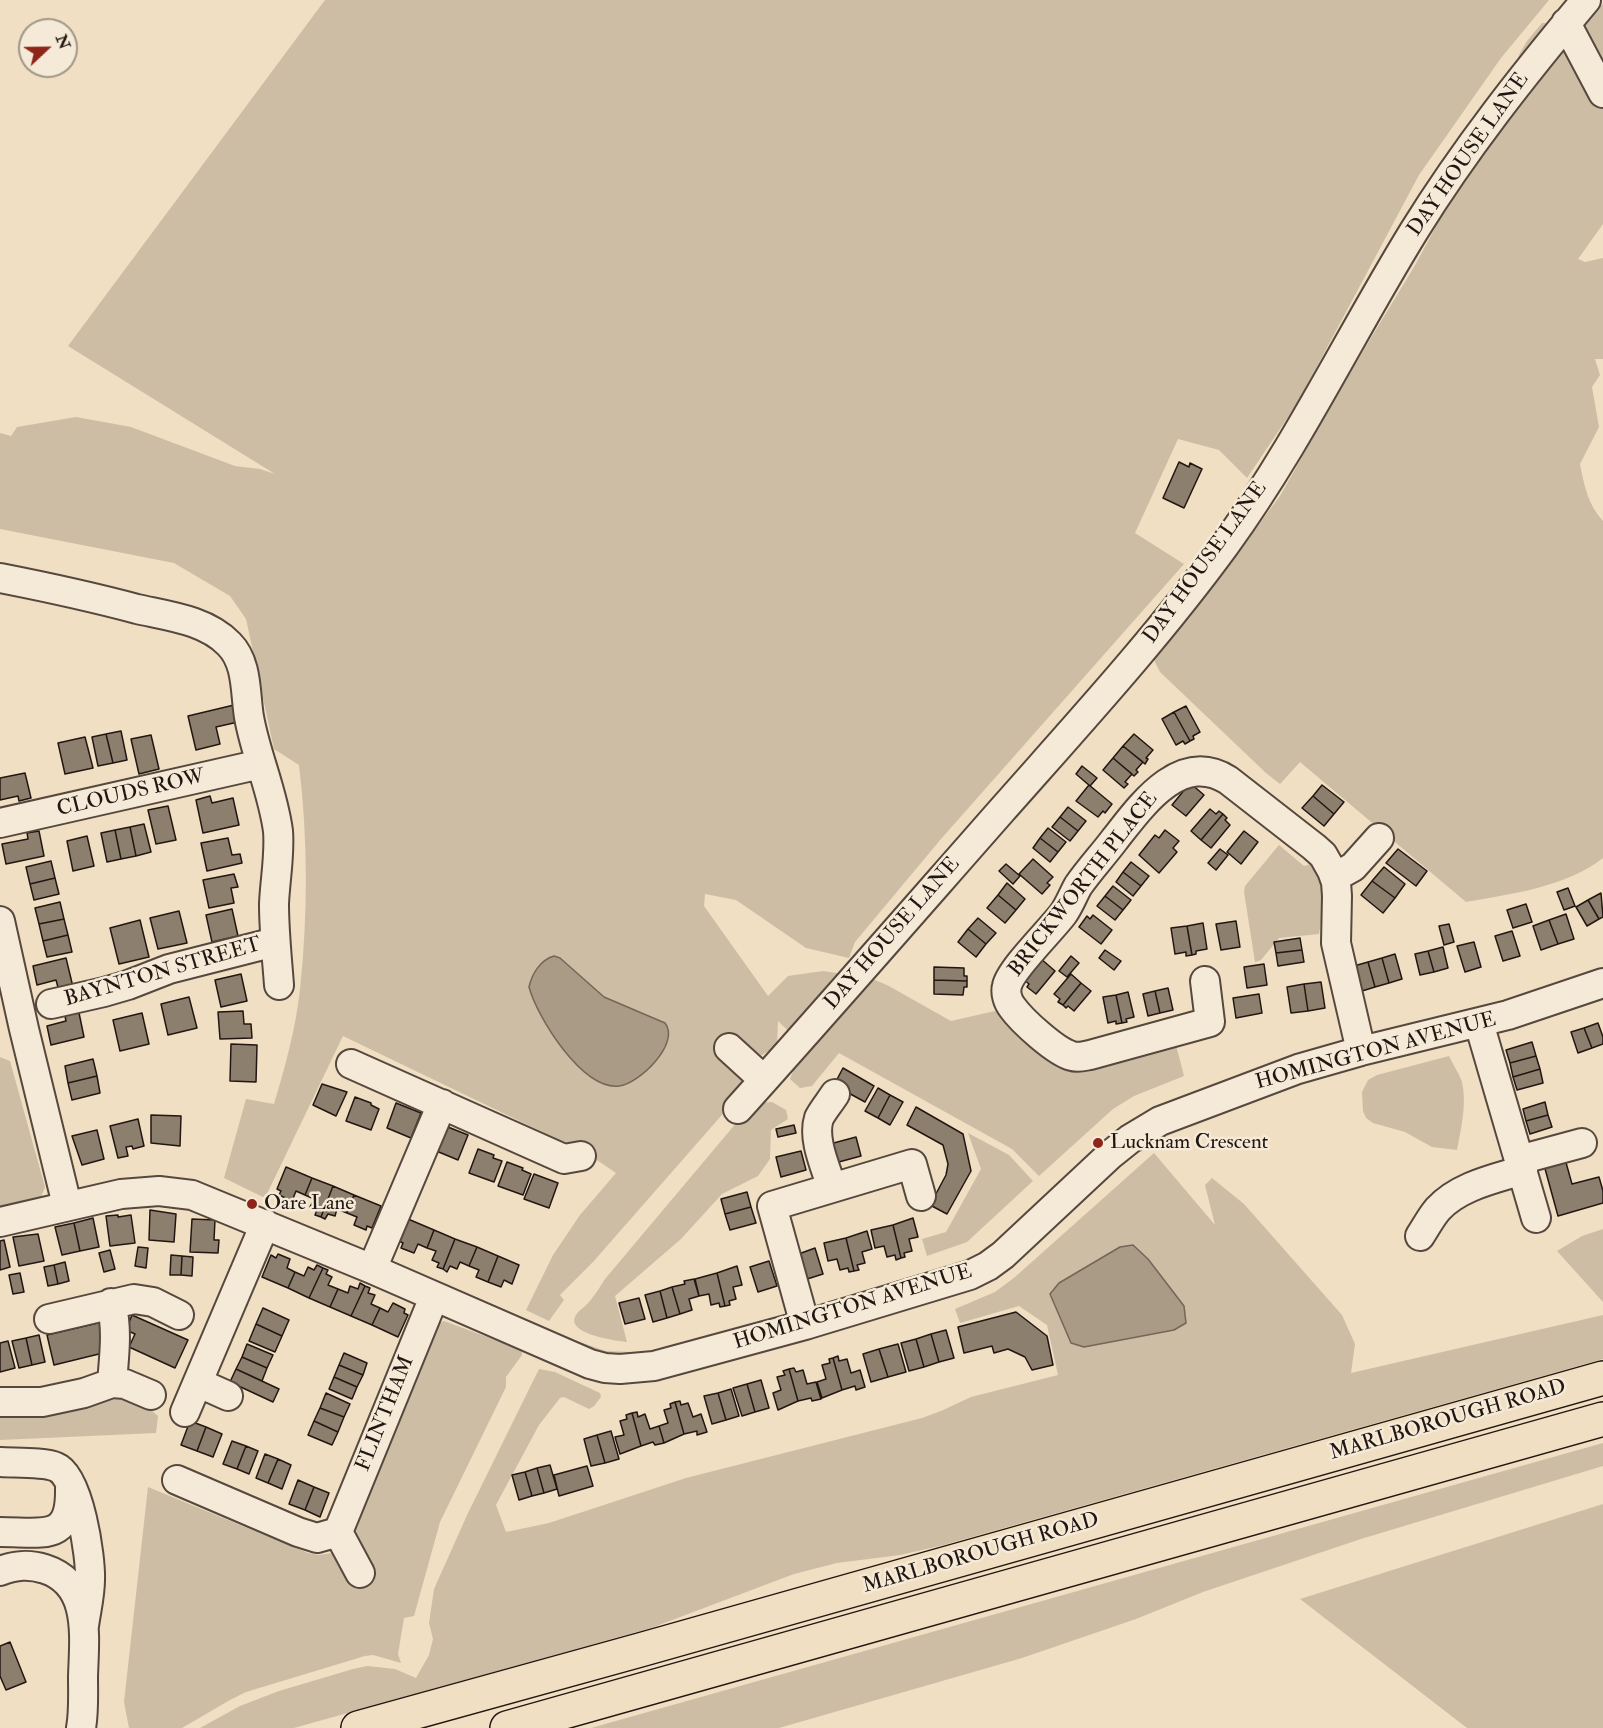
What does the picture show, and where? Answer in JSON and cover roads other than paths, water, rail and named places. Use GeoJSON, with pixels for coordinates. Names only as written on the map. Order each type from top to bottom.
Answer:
{"type":"FeatureCollection","features":[{"type":"Feature","properties":{"kind":"highway","name":"MARLBOROUGH ROAD"},"geometry":{"type":"LineString","coordinates":[[358,1728],[1603,1378]]}},
{"type":"Feature","properties":{"kind":"highway","name":"MARLBOROUGH ROAD"},"geometry":{"type":"LineString","coordinates":[[507,1728],[1603,1419]]}},
{"type":"Feature","properties":{"kind":"street","name":"DAY HOUSE LANE"},"geometry":{"type":"LineString","coordinates":[[738,1109],[1110,687],[1225,544],[1294,440],[1437,196],[1490,119],[1586,0]]}},
{"type":"Feature","properties":{"kind":"street"},"geometry":{"type":"LineString","coordinates":[[1566,23],[1603,93]]}},
{"type":"Feature","properties":{"kind":"street","name":"BAYNTON STREET"},"geometry":{"type":"LineString","coordinates":[[0,578],[190,621],[209,630],[229,644],[240,660],[245,678],[249,715],[278,832],[274,903],[279,985]]}},
{"type":"Feature","properties":{"kind":"street","name":"CLOUDS ROW"},"geometry":{"type":"LineString","coordinates":[[0,823],[261,764]]}},
{"type":"Feature","properties":{"kind":"street","name":"BRICKWORTH PLACE"},"geometry":{"type":"LineString","coordinates":[[1204,981],[1210,1022],[1076,1057],[1069,1056],[1048,1041],[1017,1013],[1011,1006],[1006,991],[1011,976],[1062,916],[1080,883],[1130,820],[1160,788],[1187,774],[1212,773],[1228,780],[1314,847],[1328,863],[1335,877]]}},
{"type":"Feature","properties":{"kind":"street"},"geometry":{"type":"LineString","coordinates":[[1361,1051],[1336,944],[1335,877],[1353,867],[1379,838]]}},
{"type":"Feature","properties":{"kind":"street"},"geometry":{"type":"LineString","coordinates":[[0,921],[67,1205]]}},
{"type":"Feature","properties":{"kind":"street","name":"BAYNTON STREET"},"geometry":{"type":"LineString","coordinates":[[51,1004],[128,986],[169,969],[275,942]]}},
{"type":"Feature","properties":{"kind":"street","name":"HOMINGTON AVENUE"},"geometry":{"type":"LineString","coordinates":[[0,1222],[103,1196],[159,1191],[200,1197],[590,1364],[610,1369],[654,1366],[805,1325],[946,1283],[988,1266],[1003,1255],[1110,1155],[1149,1126],[1267,1080],[1361,1051],[1479,1023],[1578,993],[1603,983]]}},
{"type":"Feature","properties":{"kind":"street"},"geometry":{"type":"LineString","coordinates":[[1479,1023],[1536,1218]]}},
{"type":"Feature","properties":{"kind":"street"},"geometry":{"type":"LineString","coordinates":[[729,1048],[764,1080]]}},
{"type":"Feature","properties":{"kind":"street"},"geometry":{"type":"LineString","coordinates":[[351,1064],[564,1159],[581,1156]]}},
{"type":"Feature","properties":{"kind":"street"},"geometry":{"type":"LineString","coordinates":[[832,1188],[818,1140],[817,1127],[820,1116],[835,1094]]}},
{"type":"Feature","properties":{"kind":"street"},"geometry":{"type":"LineString","coordinates":[[372,1269],[442,1104]]}},
{"type":"Feature","properties":{"kind":"street"},"geometry":{"type":"LineString","coordinates":[[1420,1236],[1437,1210],[1461,1192],[1521,1165],[1582,1143]]}},
{"type":"Feature","properties":{"kind":"street"},"geometry":{"type":"LineString","coordinates":[[805,1325],[772,1206],[912,1164],[921,1196]]}},
{"type":"Feature","properties":{"kind":"street"},"geometry":{"type":"LineString","coordinates":[[186,1412],[266,1224]]}},
{"type":"Feature","properties":{"kind":"street","name":"FLINTHAM"},"geometry":{"type":"LineString","coordinates":[[338,1532],[434,1297]]}},
{"type":"Feature","properties":{"kind":"street"},"geometry":{"type":"LineString","coordinates":[[49,1319],[134,1299],[144,1299],[179,1315]]}},
{"type":"Feature","properties":{"kind":"street"},"geometry":{"type":"LineString","coordinates":[[111,1303],[114,1320],[112,1383]]}},
{"type":"Feature","properties":{"kind":"street"},"geometry":{"type":"LineString","coordinates":[[0,1402],[42,1402],[84,1393],[112,1383],[125,1384],[151,1395]]}},
{"type":"Feature","properties":{"kind":"street"},"geometry":{"type":"LineString","coordinates":[[199,1383],[228,1396]]}},
{"type":"Feature","properties":{"kind":"street"},"geometry":{"type":"LineString","coordinates":[[0,1462],[56,1467],[64,1474],[73,1488],[82,1518],[90,1582],[84,1626],[81,1728]]}},
{"type":"Feature","properties":{"kind":"street"},"geometry":{"type":"LineString","coordinates":[[177,1480],[317,1538],[338,1532],[360,1573]]}},
{"type":"Feature","properties":{"kind":"street"},"geometry":{"type":"LineString","coordinates":[[0,1532],[59,1528],[69,1510],[69,1481]]}},
{"type":"Feature","properties":{"kind":"street"},"geometry":{"type":"LineString","coordinates":[[0,1571],[29,1565],[56,1574],[72,1588],[78,1599],[84,1626]]}},
{"type":"Feature","properties":{"kind":"place","name":"Lucknam Crescent"},"geometry":{"type":"Point","coordinates":[1098,1143]}},
{"type":"Feature","properties":{"kind":"place","name":"Oare Lane"},"geometry":{"type":"Point","coordinates":[252,1204]}}]}
